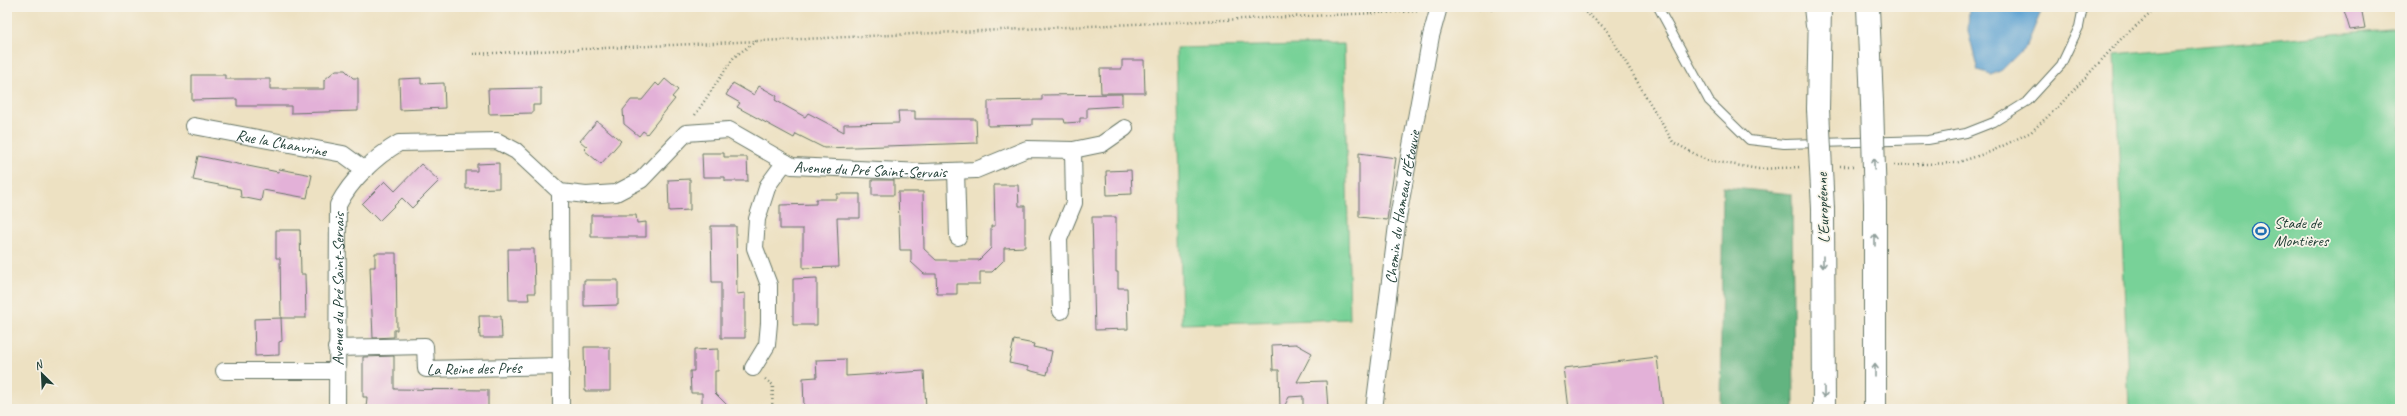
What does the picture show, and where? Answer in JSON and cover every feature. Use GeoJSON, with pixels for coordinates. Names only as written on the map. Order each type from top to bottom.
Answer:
{"type":"FeatureCollection","features":[{"type":"Feature","properties":{"kind":"highway","name":"L'Européenne"},"geometry":{"type":"LineString","coordinates":[[1820,7],[1818,109],[1823,209],[1824,409]]}},
{"type":"Feature","properties":{"kind":"highway"},"geometry":{"type":"LineString","coordinates":[[1868,7],[1874,203],[1875,409]]}},
{"type":"Feature","properties":{"kind":"street","name":"Chemin du Hameau d'Étouvie"},"geometry":{"type":"LineString","coordinates":[[1374,409],[1398,218],[1431,36],[1438,9]]}},
{"type":"Feature","properties":{"kind":"street","name":"Rue la Chanvrine"},"geometry":{"type":"LineString","coordinates":[[194,126],[343,154],[365,170]]}},
{"type":"Feature","properties":{"kind":"street","name":"Avenue du Pré Saint-Servais"},"geometry":{"type":"LineString","coordinates":[[686,133],[730,130],[792,166],[956,171],[976,170],[1027,149],[1073,150],[1102,144],[1124,128]]}},
{"type":"Feature","properties":{"kind":"street"},"geometry":{"type":"LineString","coordinates":[[561,409],[560,192],[586,195],[616,193],[642,180],[686,133]]}},
{"type":"Feature","properties":{"kind":"street","name":"Avenue du Pré Saint-Servais"},"geometry":{"type":"LineString","coordinates":[[337,409],[336,348],[338,205],[346,191],[365,170],[385,151],[399,143],[496,141],[516,151],[560,192]]}},
{"type":"Feature","properties":{"kind":"street"},"geometry":{"type":"LineString","coordinates":[[1061,311],[1059,239],[1074,203],[1073,150]]}},
{"type":"Feature","properties":{"kind":"street"},"geometry":{"type":"LineString","coordinates":[[753,368],[767,345],[769,324],[769,285],[755,248],[757,219],[768,185],[785,162]]}},
{"type":"Feature","properties":{"kind":"street"},"geometry":{"type":"LineString","coordinates":[[956,171],[958,237]]}},
{"type":"Feature","properties":{"kind":"street","name":"La Reine des Prés"},"geometry":{"type":"LineString","coordinates":[[336,348],[425,346],[426,369],[561,366]]}},
{"type":"Feature","properties":{"kind":"street"},"geometry":{"type":"LineString","coordinates":[[224,371],[336,370]]}},
{"type":"Feature","properties":{"kind":"lane"},"geometry":{"type":"LineString","coordinates":[[1658,7],[1709,101],[1748,140],[1784,144],[1928,140],[1966,133],[1994,122],[2028,101],[2061,65],[2079,27],[2082,7]]}},
{"type":"Feature","properties":{"kind":"lane"},"geometry":{"type":"LineString","coordinates":[[1808,7],[1818,109]]}},
{"type":"Feature","properties":{"kind":"lane"},"geometry":{"type":"LineString","coordinates":[[1872,103],[1877,7]]}},
{"type":"Feature","properties":{"kind":"path"},"geometry":{"type":"LineString","coordinates":[[473,54],[1438,9],[1524,7]]}},
{"type":"Feature","properties":{"kind":"path"},"geometry":{"type":"LineString","coordinates":[[686,133],[734,57],[757,40]]}},
{"type":"Feature","properties":{"kind":"path"},"geometry":{"type":"LineString","coordinates":[[753,368],[773,385],[772,409]]}},
{"type":"Feature","properties":{"kind":"green space","name":"Stade de Montières"},"geometry":{"type":"Polygon","coordinates":[[[2400,28],[2400,409],[2129,409],[2115,54],[2400,28]]]}},
{"type":"Feature","properties":{"kind":"green space"},"geometry":{"type":"Polygon","coordinates":[[[1344,44],[1350,319],[1182,324],[1176,48],[1344,44]]]}},
{"type":"Feature","properties":{"kind":"green space"},"geometry":{"type":"Polygon","coordinates":[[[1723,187],[1792,194],[1794,409],[1720,409],[1723,187]]]}},
{"type":"Feature","properties":{"kind":"water"},"geometry":{"type":"Polygon","coordinates":[[[1969,7],[2043,7],[2027,45],[2002,70],[1991,75],[1978,71],[1968,31],[1969,7]]]}},
{"type":"Feature","properties":{"kind":"building"},"geometry":{"type":"Polygon","coordinates":[[[2343,7],[2361,7],[2365,28],[2350,30],[2343,7]]]}},
{"type":"Feature","properties":{"kind":"building"},"geometry":{"type":"Polygon","coordinates":[[[1122,60],[1144,60],[1145,93],[1101,93],[1100,69],[1122,69],[1122,60]]]}},
{"type":"Feature","properties":{"kind":"building"},"geometry":{"type":"Polygon","coordinates":[[[336,70],[345,70],[353,78],[358,78],[358,111],[291,113],[291,106],[237,106],[237,99],[192,100],[192,75],[225,75],[225,79],[270,79],[270,89],[324,89],[324,80],[336,70]]]}},
{"type":"Feature","properties":{"kind":"building"},"geometry":{"type":"Polygon","coordinates":[[[421,78],[421,84],[444,83],[445,108],[400,110],[399,79],[421,78]]]}},
{"type":"Feature","properties":{"kind":"building"},"geometry":{"type":"Polygon","coordinates":[[[665,79],[678,90],[672,97],[675,99],[647,134],[643,131],[639,136],[624,124],[623,110],[631,100],[642,100],[656,83],[659,86],[665,79]]]}},
{"type":"Feature","properties":{"kind":"building"},"geometry":{"type":"Polygon","coordinates":[[[733,83],[754,95],[759,86],[777,96],[775,100],[805,117],[808,113],[844,132],[844,124],[899,123],[898,111],[915,111],[915,119],[976,119],[977,143],[824,148],[796,134],[794,138],[737,107],[740,103],[726,95],[733,83]]]}},
{"type":"Feature","properties":{"kind":"building"},"geometry":{"type":"Polygon","coordinates":[[[541,88],[541,105],[533,105],[533,113],[489,114],[488,89],[541,88]]]}},
{"type":"Feature","properties":{"kind":"building"},"geometry":{"type":"Polygon","coordinates":[[[1122,94],[1122,106],[1087,108],[1087,118],[1080,118],[1080,122],[1065,123],[1064,119],[1032,119],[1032,125],[988,126],[988,101],[1042,100],[1042,95],[1122,94]]]}},
{"type":"Feature","properties":{"kind":"building"},"geometry":{"type":"Polygon","coordinates":[[[597,121],[621,141],[601,164],[584,150],[587,147],[580,141],[597,121]]]}},
{"type":"Feature","properties":{"kind":"building"},"geometry":{"type":"Polygon","coordinates":[[[702,153],[724,153],[724,157],[747,157],[748,181],[725,181],[725,177],[703,177],[702,153]]]}},
{"type":"Feature","properties":{"kind":"building"},"geometry":{"type":"Polygon","coordinates":[[[1359,153],[1396,158],[1387,220],[1359,217],[1359,153]]]}},
{"type":"Feature","properties":{"kind":"building"},"geometry":{"type":"Polygon","coordinates":[[[198,156],[278,172],[279,169],[312,175],[307,198],[263,190],[261,201],[241,197],[240,189],[193,180],[198,156]]]}},
{"type":"Feature","properties":{"kind":"building"},"geometry":{"type":"Polygon","coordinates":[[[499,163],[499,188],[466,189],[466,171],[477,171],[477,164],[499,163]]]}},
{"type":"Feature","properties":{"kind":"building"},"geometry":{"type":"Polygon","coordinates":[[[421,164],[439,181],[412,208],[402,198],[379,221],[362,204],[385,181],[395,191],[421,164]]]}},
{"type":"Feature","properties":{"kind":"building"},"geometry":{"type":"Polygon","coordinates":[[[1131,170],[1132,194],[1107,195],[1106,171],[1131,170]]]}},
{"type":"Feature","properties":{"kind":"building"},"geometry":{"type":"Polygon","coordinates":[[[690,179],[690,210],[669,211],[668,180],[690,179]]]}},
{"type":"Feature","properties":{"kind":"building"},"geometry":{"type":"Polygon","coordinates":[[[872,180],[894,180],[894,195],[872,195],[872,180]]]}},
{"type":"Feature","properties":{"kind":"building"},"geometry":{"type":"Polygon","coordinates":[[[994,185],[1018,185],[1019,206],[1025,206],[1025,247],[1004,248],[1004,260],[992,272],[980,272],[980,284],[957,284],[957,294],[937,294],[936,274],[924,274],[911,262],[911,250],[900,250],[898,192],[923,192],[924,249],[936,260],[979,260],[991,248],[991,226],[995,226],[994,185]]]}},
{"type":"Feature","properties":{"kind":"building"},"geometry":{"type":"Polygon","coordinates":[[[837,194],[860,194],[860,218],[837,218],[839,267],[803,268],[803,229],[780,229],[780,205],[816,204],[816,199],[837,199],[837,194]]]}},
{"type":"Feature","properties":{"kind":"building"},"geometry":{"type":"Polygon","coordinates":[[[591,215],[636,215],[637,223],[646,222],[646,237],[591,237],[591,215]]]}},
{"type":"Feature","properties":{"kind":"building"},"geometry":{"type":"Polygon","coordinates":[[[1092,217],[1116,217],[1116,272],[1118,272],[1118,288],[1127,288],[1128,329],[1095,330],[1092,217]]]}},
{"type":"Feature","properties":{"kind":"building"},"geometry":{"type":"Polygon","coordinates":[[[711,226],[736,226],[737,294],[745,293],[745,338],[721,338],[721,282],[712,282],[711,226]]]}},
{"type":"Feature","properties":{"kind":"building"},"geometry":{"type":"Polygon","coordinates":[[[276,230],[300,230],[301,274],[305,274],[306,318],[281,318],[280,258],[276,258],[276,230]]]}},
{"type":"Feature","properties":{"kind":"building"},"geometry":{"type":"Polygon","coordinates":[[[508,249],[534,249],[535,293],[528,293],[529,300],[509,300],[508,249]]]}},
{"type":"Feature","properties":{"kind":"building"},"geometry":{"type":"Polygon","coordinates":[[[375,253],[396,253],[397,330],[394,330],[394,337],[373,338],[370,267],[375,267],[375,253]]]}},
{"type":"Feature","properties":{"kind":"building"},"geometry":{"type":"Polygon","coordinates":[[[817,278],[817,325],[793,325],[793,279],[817,278]]]}},
{"type":"Feature","properties":{"kind":"building"},"geometry":{"type":"Polygon","coordinates":[[[584,280],[618,280],[618,305],[584,306],[584,280]]]}},
{"type":"Feature","properties":{"kind":"building"},"geometry":{"type":"Polygon","coordinates":[[[479,316],[501,316],[502,338],[480,338],[479,316]]]}},
{"type":"Feature","properties":{"kind":"building"},"geometry":{"type":"Polygon","coordinates":[[[281,318],[282,341],[279,342],[279,355],[255,356],[254,319],[281,318]]]}},
{"type":"Feature","properties":{"kind":"building"},"geometry":{"type":"Polygon","coordinates":[[[1014,340],[1034,344],[1033,347],[1052,351],[1047,375],[1028,370],[1028,367],[1009,363],[1014,340]]]}},
{"type":"Feature","properties":{"kind":"building"},"geometry":{"type":"Polygon","coordinates":[[[1296,344],[1312,353],[1297,382],[1326,381],[1328,408],[1303,408],[1303,396],[1289,397],[1283,409],[1280,409],[1279,370],[1273,370],[1272,345],[1296,344]]]}},
{"type":"Feature","properties":{"kind":"building"},"geometry":{"type":"Polygon","coordinates":[[[584,347],[610,347],[610,391],[585,391],[584,347]]]}},
{"type":"Feature","properties":{"kind":"building"},"geometry":{"type":"Polygon","coordinates":[[[718,349],[718,371],[715,371],[715,393],[731,409],[702,409],[702,393],[691,393],[690,371],[694,371],[694,350],[718,349]]]}},
{"type":"Feature","properties":{"kind":"building"},"geometry":{"type":"Polygon","coordinates":[[[394,356],[394,389],[488,390],[488,409],[366,409],[367,397],[363,397],[363,357],[394,356]]]}},
{"type":"Feature","properties":{"kind":"building"},"geometry":{"type":"Polygon","coordinates":[[[1657,357],[1663,409],[1569,409],[1564,368],[1657,357]]]}},
{"type":"Feature","properties":{"kind":"building"},"geometry":{"type":"Polygon","coordinates":[[[846,359],[846,376],[924,371],[926,409],[804,409],[803,378],[817,377],[816,360],[846,359]]]}},
{"type":"Feature","properties":{"kind":"place","name":"Stade de Montières"},"geometry":{"type":"Point","coordinates":[2261,231]}}]}
